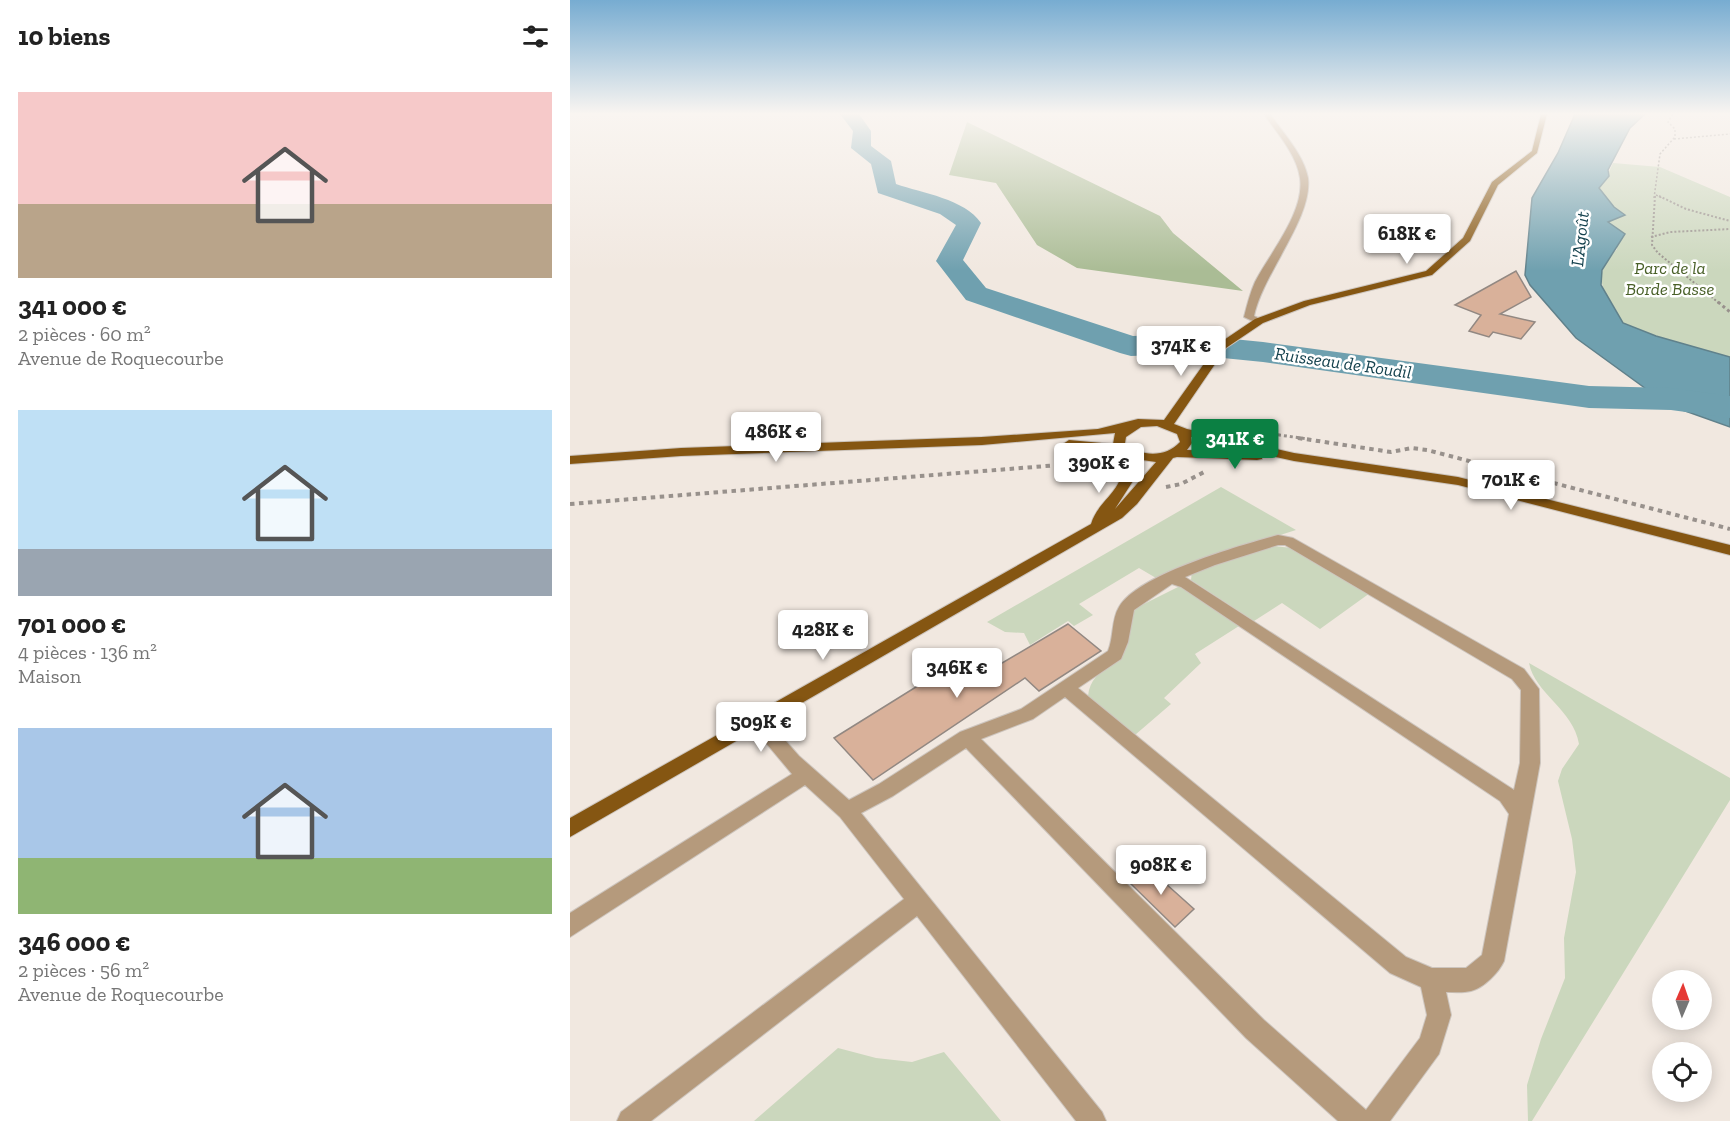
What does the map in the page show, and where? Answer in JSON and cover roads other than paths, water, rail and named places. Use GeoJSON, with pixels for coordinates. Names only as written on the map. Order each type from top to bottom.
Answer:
{"type":"FeatureCollection","features":[{"type":"Feature","properties":{"kind":"main road"},"geometry":{"type":"LineString","coordinates":[[1168,424],[1221,347],[1259,321],[1307,303],[1429,273],[1467,239],[1495,184],[1517,166]]}},
{"type":"Feature","properties":{"kind":"main road"},"geometry":{"type":"LineString","coordinates":[[570,460],[681,452],[982,441],[1098,433],[1148,422],[1168,424],[1182,432],[1294,457],[1458,481],[1730,550]]}},
{"type":"Feature","properties":{"kind":"main road"},"geometry":{"type":"LineString","coordinates":[[1095,525],[1129,481],[1130,472],[1125,450],[1118,440],[1129,427]]}},
{"type":"Feature","properties":{"kind":"main road"},"geometry":{"type":"LineString","coordinates":[[570,828],[1095,525],[1117,515],[1136,500],[1154,471],[1186,443],[1182,432]]}},
{"type":"Feature","properties":{"kind":"main road"},"geometry":{"type":"LineString","coordinates":[[982,441],[1096,445],[1125,450],[1146,458],[1172,454],[1294,457]]}},
{"type":"Feature","properties":{"kind":"street"},"geometry":{"type":"LineString","coordinates":[[1259,321],[1249,317],[1251,298],[1291,225],[1304,185],[1299,166]]}},
{"type":"Feature","properties":{"kind":"street"},"geometry":{"type":"LineString","coordinates":[[847,811],[886,790],[967,737],[1027,714],[1114,655],[1122,642],[1121,625],[1128,606],[1170,577],[1201,563],[1278,540],[1288,541],[1505,664],[1518,674],[1530,689],[1530,763],[1492,961],[1470,980],[1431,980],[1398,965],[1066,688]]}},
{"type":"Feature","properties":{"kind":"street"},"geometry":{"type":"LineString","coordinates":[[1170,577],[1186,583],[1507,795],[1519,813]]}},
{"type":"Feature","properties":{"kind":"street"},"geometry":{"type":"LineString","coordinates":[[757,720],[800,768],[847,811],[1093,1121]]}},
{"type":"Feature","properties":{"kind":"street"},"geometry":{"type":"LineString","coordinates":[[967,737],[1255,1029],[1358,1121]]}},
{"type":"Feature","properties":{"kind":"street"},"geometry":{"type":"LineString","coordinates":[[570,926],[800,768]]}},
{"type":"Feature","properties":{"kind":"street"},"geometry":{"type":"LineString","coordinates":[[630,1121],[919,901]]}},
{"type":"Feature","properties":{"kind":"street"},"geometry":{"type":"LineString","coordinates":[[1374,1121],[1430,1045],[1438,1015],[1431,980]]}},
{"type":"Feature","properties":{"kind":"water","name":"L'Agoût"},"geometry":{"type":"Polygon","coordinates":[[[1550,166],[1610,166],[1609,176],[1599,188],[1614,207],[1625,215],[1608,222],[1625,234],[1602,270],[1601,285],[1623,323],[1656,336],[1730,357],[1730,427],[1674,407],[1594,402],[1567,395],[1653,394],[1576,338],[1530,285],[1525,275],[1532,198],[1550,166]]]}},
{"type":"Feature","properties":{"kind":"waterway","name":"Ruisseau de Roudil"},"geometry":{"type":"LineString","coordinates":[[882,166],[886,188],[948,209],[969,223],[949,261],[976,294],[1131,346],[1183,344],[1263,352],[1589,397],[1671,399],[1730,407]]}},
{"type":"Feature","properties":{"kind":"park label","name":"Parc de la Borde Basse"},"geometry":{"type":"Point","coordinates":[1670,278]}}]}
